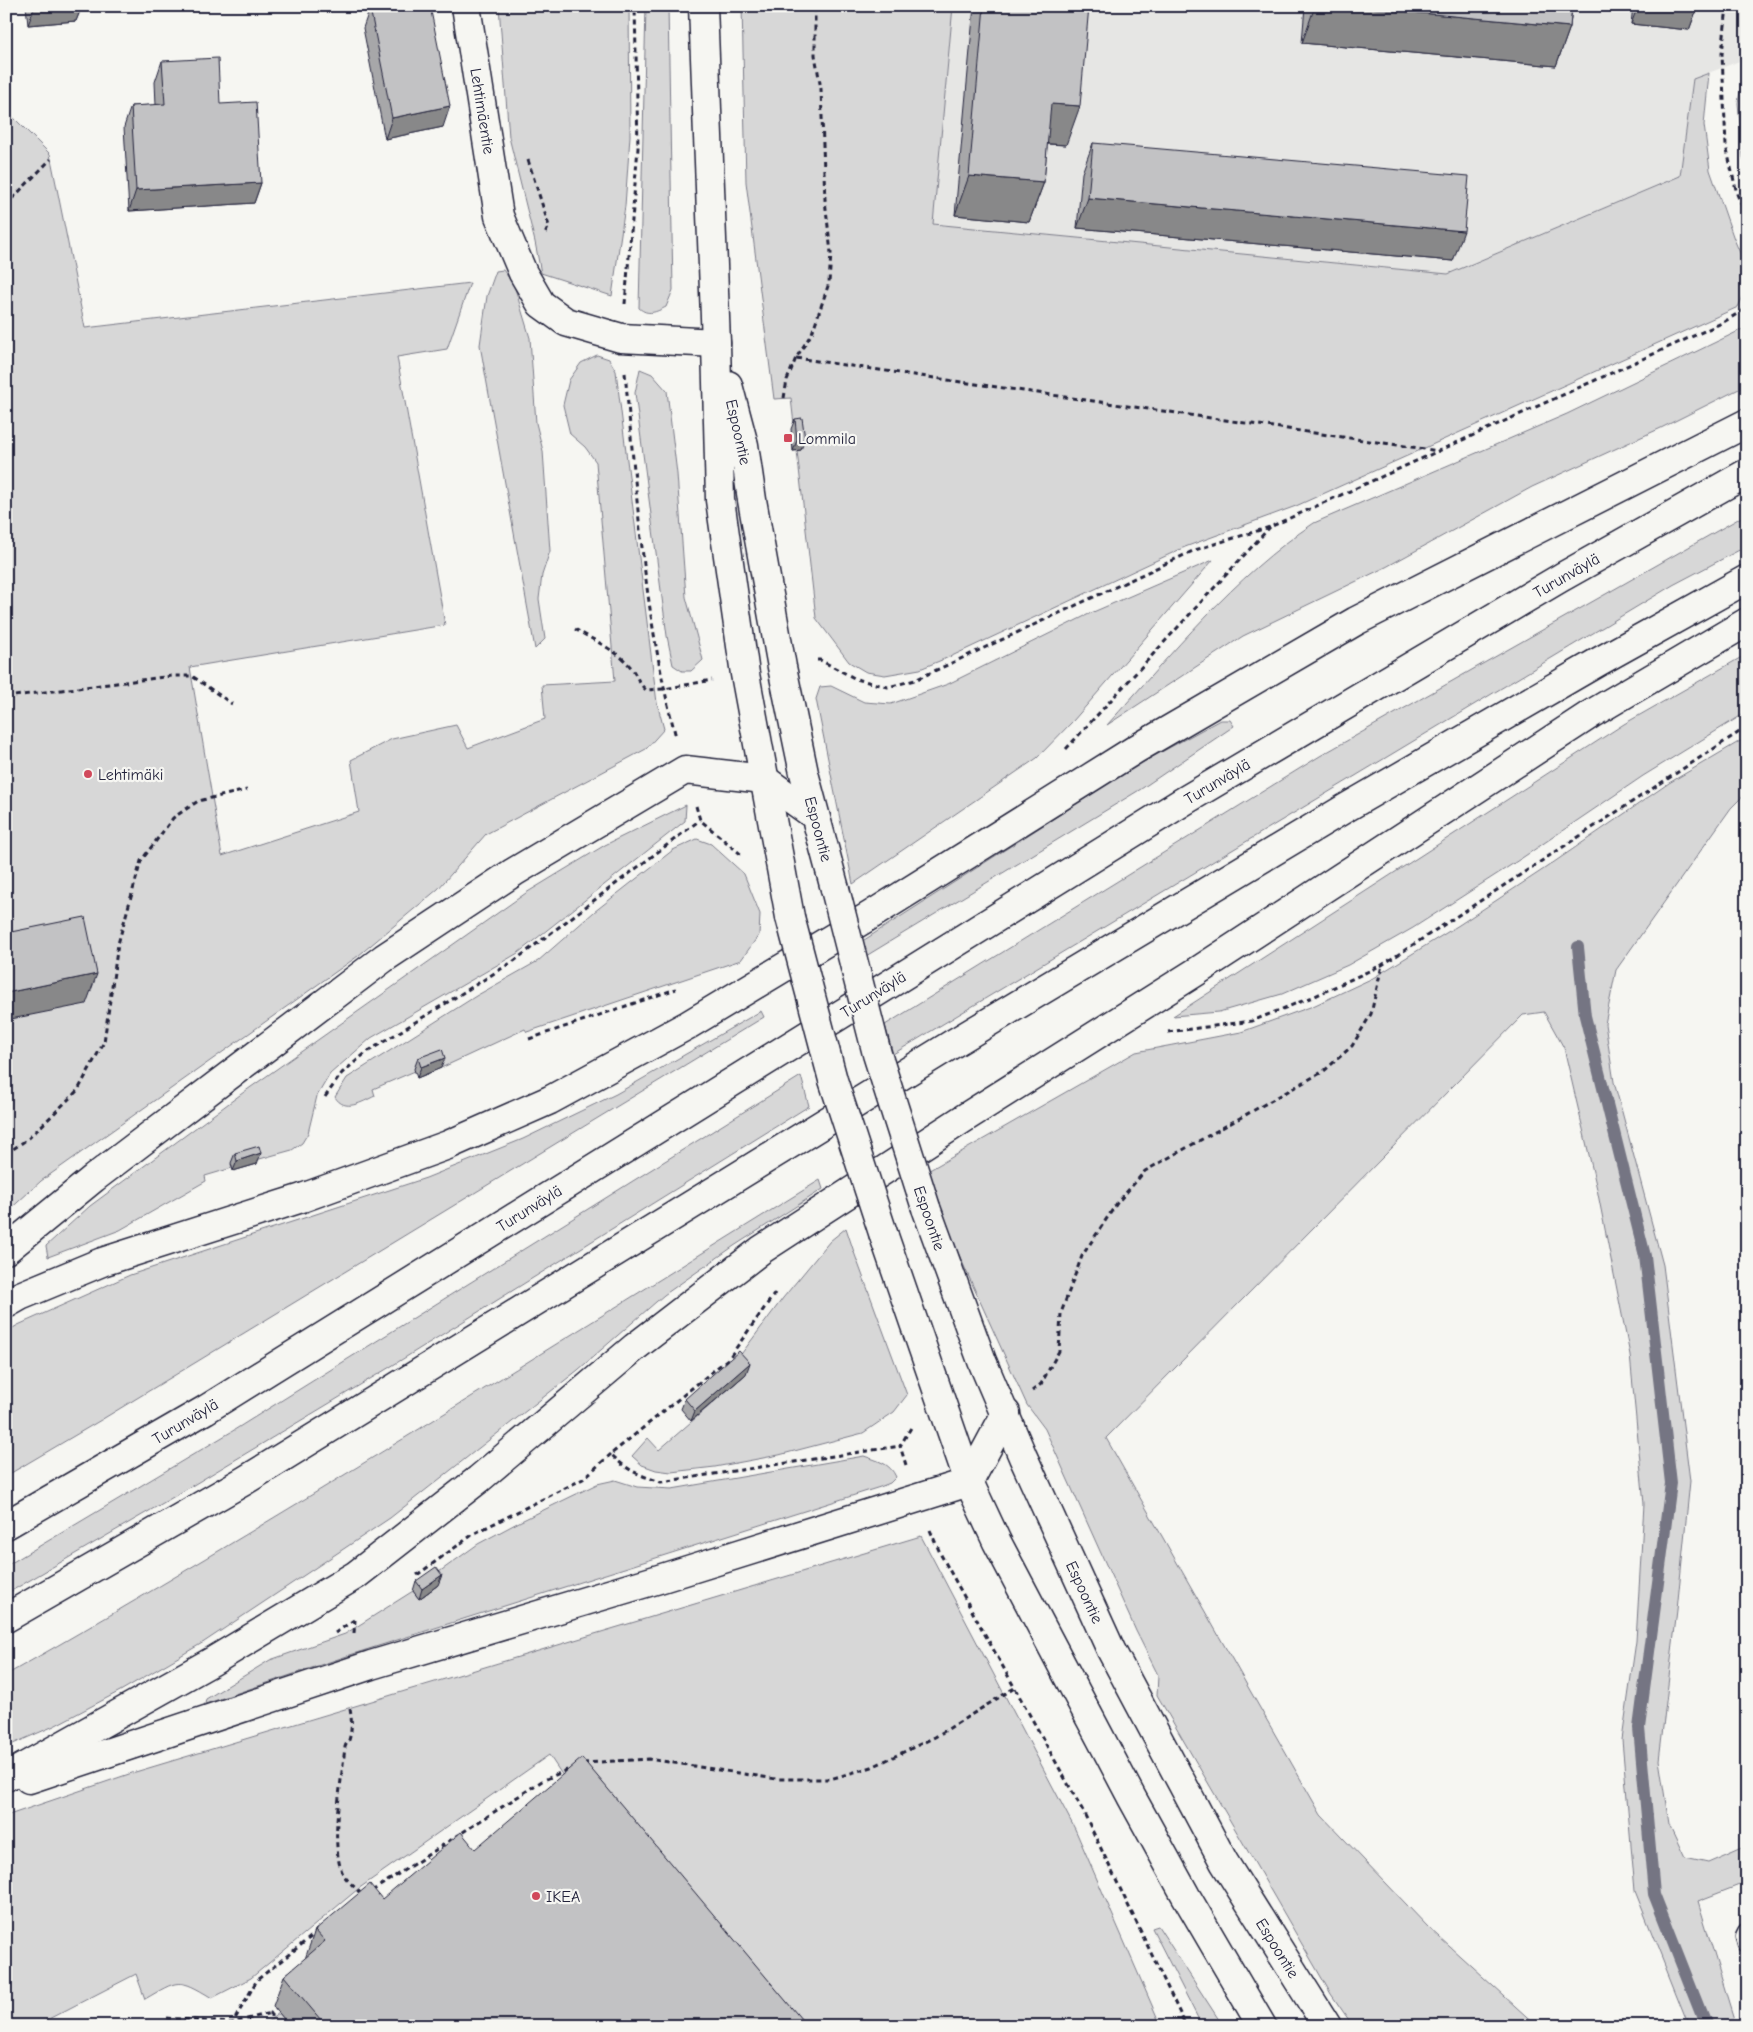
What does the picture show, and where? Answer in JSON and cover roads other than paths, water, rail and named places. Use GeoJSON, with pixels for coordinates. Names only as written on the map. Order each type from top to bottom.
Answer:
{"type":"FeatureCollection","features":[{"type":"Feature","properties":{"kind":"main road","name":"Lehtimäentie"},"geometry":{"type":"LineString","coordinates":[[466,6],[499,216],[523,273],[540,304],[566,322],[621,338],[716,343]]}},
{"type":"Feature","properties":{"kind":"main road","name":"Espoontie"},"geometry":{"type":"LineString","coordinates":[[703,6],[720,500],[744,674],[790,917],[833,1080],[884,1236],[969,1482],[997,1542],[1132,1798],[1186,1896],[1262,2026]]}},
{"type":"Feature","properties":{"kind":"main road","name":"Espoontie"},"geometry":{"type":"LineString","coordinates":[[716,343],[744,445],[782,667],[815,816],[877,1054],[926,1208],[982,1361],[1006,1413],[1023,1457],[1112,1650],[1224,1862],[1327,2026]]}},
{"type":"Feature","properties":{"kind":"main road"},"geometry":{"type":"LineString","coordinates":[[6,1304],[20,1296],[102,1262],[302,1198],[448,1145],[550,1100],[688,1024],[871,915],[1136,750],[1356,621],[1747,423]]}},
{"type":"Feature","properties":{"kind":"main road","name":"Turunväylä"},"geometry":{"type":"LineString","coordinates":[[6,1525],[205,1410],[1184,800],[1562,577],[1747,473]]}},
{"type":"Feature","properties":{"kind":"main road"},"geometry":{"type":"LineString","coordinates":[[6,1618],[252,1476],[954,1043],[1336,814],[1590,667],[1747,579]]}},
{"type":"Feature","properties":{"kind":"main road"},"geometry":{"type":"LineString","coordinates":[[6,1777],[213,1661],[356,1575],[479,1478],[635,1347],[762,1250],[1196,972],[1591,714],[1747,622]]}},
{"type":"Feature","properties":{"kind":"main road"},"geometry":{"type":"LineString","coordinates":[[6,1250],[94,1178],[384,958],[514,872],[685,770],[764,779],[815,816]]}},
{"type":"Feature","properties":{"kind":"main road"},"geometry":{"type":"LineString","coordinates":[[6,1786],[371,1665],[916,1500],[969,1482],[1006,1413]]}},
{"type":"Feature","properties":{"kind":"waterway"},"geometry":{"type":"LineString","coordinates":[[1578,947],[1585,1016],[1645,1256],[1671,1483],[1639,1728],[1654,1894],[1706,2026]]}},
{"type":"Feature","properties":{"kind":"place","name":"Lommila"},"geometry":{"type":"Point","coordinates":[788,438]}},
{"type":"Feature","properties":{"kind":"place","name":"Lehtimäki"},"geometry":{"type":"Point","coordinates":[88,774]}},
{"type":"Feature","properties":{"kind":"place","name":"IKEA"},"geometry":{"type":"Point","coordinates":[536,1896]}}]}
